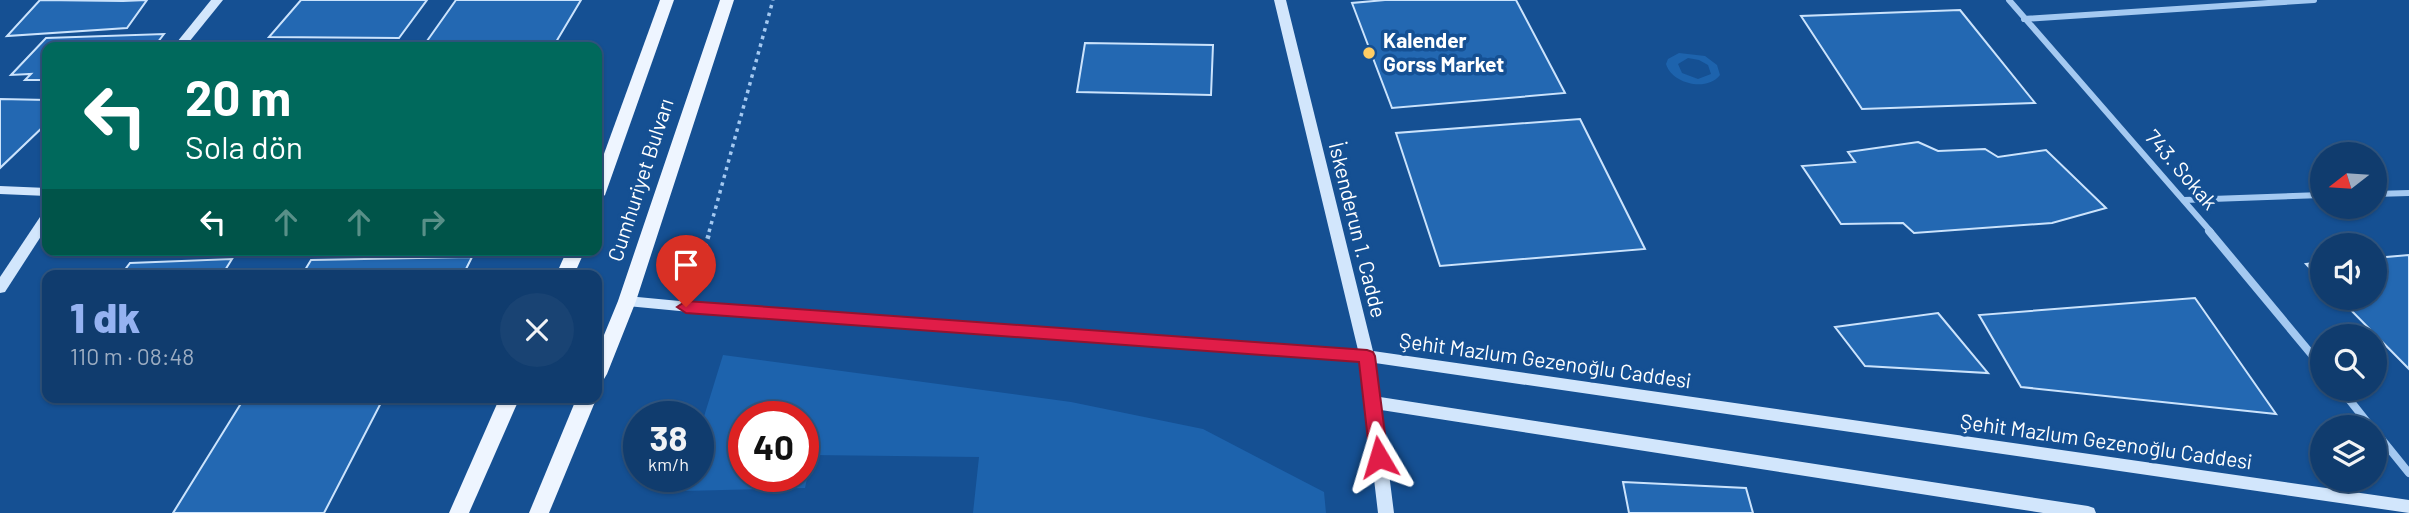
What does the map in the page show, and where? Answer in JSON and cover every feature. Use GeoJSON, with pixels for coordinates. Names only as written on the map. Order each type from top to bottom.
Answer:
{"type":"FeatureCollection","features":[{"type":"Feature","properties":{"kind":"main road","name":"Cumhuriyet Bulvarı"},"geometry":{"type":"LineString","coordinates":[[602,181],[667,0]]}},
{"type":"Feature","properties":{"kind":"main road","name":"Cumhuriyet Bulvarı"},"geometry":{"type":"LineString","coordinates":[[602,362],[627,301],[727,0]]}},
{"type":"Feature","properties":{"kind":"main road"},"geometry":{"type":"LineString","coordinates":[[459,513],[507,403]]}},
{"type":"Feature","properties":{"kind":"main road"},"geometry":{"type":"LineString","coordinates":[[539,513],[585,403]]}},
{"type":"Feature","properties":{"kind":"street"},"geometry":{"type":"LineString","coordinates":[[184,42],[217,0]]}},
{"type":"Feature","properties":{"kind":"street","name":"İskenderun 1. Cadde"},"geometry":{"type":"LineString","coordinates":[[1280,0],[1367,356],[1386,513]]}},
{"type":"Feature","properties":{"kind":"street","name":"743. Sokak"},"geometry":{"type":"LineString","coordinates":[[2009,0],[2184,200],[2310,352]]}},
{"type":"Feature","properties":{"kind":"street"},"geometry":{"type":"LineString","coordinates":[[2024,19],[2314,0]]}},
{"type":"Feature","properties":{"kind":"street"},"geometry":{"type":"LineString","coordinates":[[0,190],[42,192]]}},
{"type":"Feature","properties":{"kind":"street"},"geometry":{"type":"LineString","coordinates":[[2387,193],[2409,192]]}},
{"type":"Feature","properties":{"kind":"street"},"geometry":{"type":"LineString","coordinates":[[2184,200],[2310,195]]}},
{"type":"Feature","properties":{"kind":"street"},"geometry":{"type":"LineString","coordinates":[[0,288],[42,225]]}},
{"type":"Feature","properties":{"kind":"street","name":"Şehit Mazlum Gezenoğlu Caddesi"},"geometry":{"type":"LineString","coordinates":[[627,301],[1367,356],[2409,507]]}},
{"type":"Feature","properties":{"kind":"street"},"geometry":{"type":"LineString","coordinates":[[2350,401],[2362,415]]}},
{"type":"Feature","properties":{"kind":"street"},"geometry":{"type":"LineString","coordinates":[[1372,402],[2088,513]]}},
{"type":"Feature","properties":{"kind":"street"},"geometry":{"type":"LineString","coordinates":[[2387,446],[2409,473]]}},
{"type":"Feature","properties":{"kind":"path"},"geometry":{"type":"LineString","coordinates":[[686,307],[716,211],[773,0]]}},
{"type":"Feature","properties":{"kind":"shaded area"},"geometry":{"type":"Polygon","coordinates":[[[1679,53],[1705,56],[1717,65],[1720,75],[1707,83],[1682,81],[1670,71],[1666,64],[1668,59],[1679,53]],[[1688,58],[1678,64],[1682,73],[1698,79],[1711,74],[1708,65],[1688,58]]]}},
{"type":"Feature","properties":{"kind":"shaded area"},"geometry":{"type":"Polygon","coordinates":[[[723,355],[1071,402],[1203,429],[1324,492],[1326,513],[973,513],[979,457],[819,455],[819,401],[728,401],[728,490],[714,490],[714,401],[709,401],[723,355]]]}},
{"type":"Feature","properties":{"kind":"building"},"geometry":{"type":"Polygon","coordinates":[[[40,0],[147,0],[127,28],[7,36],[40,0]]]}},
{"type":"Feature","properties":{"kind":"building"},"geometry":{"type":"Polygon","coordinates":[[[301,0],[427,0],[399,38],[269,37],[301,0]]]}},
{"type":"Feature","properties":{"kind":"building"},"geometry":{"type":"Polygon","coordinates":[[[456,0],[581,0],[556,42],[427,41],[456,0]]]}},
{"type":"Feature","properties":{"kind":"building"},"geometry":{"type":"Polygon","coordinates":[[[1385,0],[1516,0],[1565,93],[1392,108],[1352,3],[1385,0]]]}},
{"type":"Feature","properties":{"kind":"building"},"geometry":{"type":"Polygon","coordinates":[[[1960,10],[2035,103],[1862,109],[1801,16],[1960,10]]]}},
{"type":"Feature","properties":{"kind":"building"},"geometry":{"type":"Polygon","coordinates":[[[164,34],[158,42],[42,42],[46,38],[164,34]]]}},
{"type":"Feature","properties":{"kind":"building"},"geometry":{"type":"Polygon","coordinates":[[[42,42],[42,80],[25,80],[31,74],[11,75],[42,42]]]}},
{"type":"Feature","properties":{"kind":"building"},"geometry":{"type":"Polygon","coordinates":[[[1085,43],[1213,45],[1211,95],[1077,92],[1085,43]]]}},
{"type":"Feature","properties":{"kind":"building"},"geometry":{"type":"Polygon","coordinates":[[[0,99],[42,100],[42,128],[0,168],[0,99]]]}},
{"type":"Feature","properties":{"kind":"building"},"geometry":{"type":"Polygon","coordinates":[[[1580,119],[1645,249],[1440,266],[1396,133],[1580,119]]]}},
{"type":"Feature","properties":{"kind":"building"},"geometry":{"type":"Polygon","coordinates":[[[1918,142],[1938,151],[1985,149],[1998,157],[2046,150],[2106,208],[2052,223],[1914,233],[1903,223],[1841,224],[1802,166],[1855,162],[1848,152],[1918,142]]]}},
{"type":"Feature","properties":{"kind":"building"},"geometry":{"type":"Polygon","coordinates":[[[2409,255],[2409,369],[2387,347],[2387,324],[2365,324],[2351,310],[2387,310],[2387,257],[2409,255]]]}},
{"type":"Feature","properties":{"kind":"building"},"geometry":{"type":"Polygon","coordinates":[[[472,257],[466,270],[305,270],[311,260],[472,257]]]}},
{"type":"Feature","properties":{"kind":"building"},"geometry":{"type":"Polygon","coordinates":[[[232,259],[225,270],[125,270],[130,263],[232,259]]]}},
{"type":"Feature","properties":{"kind":"building"},"geometry":{"type":"Polygon","coordinates":[[[2195,298],[2276,414],[2021,387],[1979,315],[2195,298]]]}},
{"type":"Feature","properties":{"kind":"building"},"geometry":{"type":"Polygon","coordinates":[[[1938,313],[1988,373],[1865,366],[1835,327],[1938,313]]]}},
{"type":"Feature","properties":{"kind":"building"},"geometry":{"type":"Polygon","coordinates":[[[241,403],[381,403],[324,513],[173,513],[241,403]]]}},
{"type":"Feature","properties":{"kind":"building"},"geometry":{"type":"Polygon","coordinates":[[[1623,482],[1746,488],[1753,513],[1629,513],[1623,482]]]}},
{"type":"Feature","properties":{"kind":"place","name":"Kalender Gorss Market"},"geometry":{"type":"Point","coordinates":[1369,53]}},
{"type":"Feature","properties":{"kind":"route"},"geometry":{"type":"LineString","coordinates":[[686,307],[1367,356],[1379,457]]}}]}
